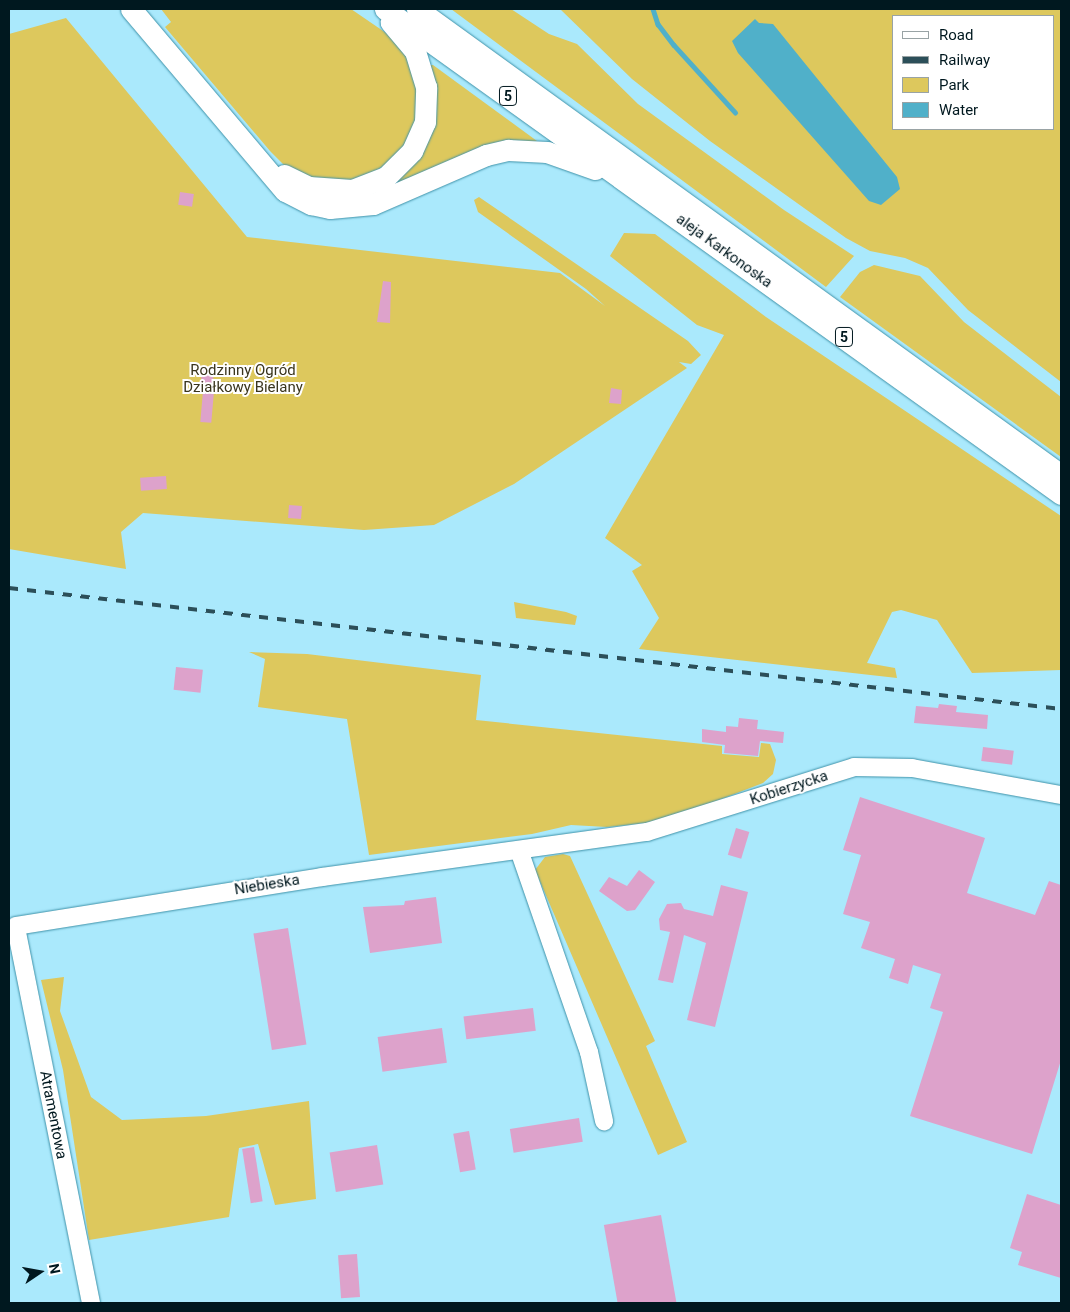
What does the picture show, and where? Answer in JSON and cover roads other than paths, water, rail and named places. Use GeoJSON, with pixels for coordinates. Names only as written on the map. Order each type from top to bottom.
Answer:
{"type":"FeatureCollection","features":[{"type":"Feature","properties":{"kind":"main road"},"geometry":{"type":"LineString","coordinates":[[131,9],[285,191],[330,208],[373,204],[486,155],[515,149],[553,153],[630,183]]}},
{"type":"Feature","properties":{"kind":"main road"},"geometry":{"type":"LineString","coordinates":[[257,156],[288,178],[331,191],[369,185],[386,177],[412,151],[426,114],[424,77],[415,51],[377,9]]}},
{"type":"Feature","properties":{"kind":"main road","name":"aleja Karkonoska"},"geometry":{"type":"LineString","coordinates":[[385,9],[1061,494]]}},
{"type":"Feature","properties":{"kind":"main road","name":"aleja Karkonoska"},"geometry":{"type":"LineString","coordinates":[[424,13],[1061,475]]}},
{"type":"Feature","properties":{"kind":"street","name":"Kobierzycka"},"geometry":{"type":"LineString","coordinates":[[519,850],[666,828],[860,766],[912,768],[1061,795]]}},
{"type":"Feature","properties":{"kind":"street","name":"Niebieska"},"geometry":{"type":"LineString","coordinates":[[16,926],[519,850]]}},
{"type":"Feature","properties":{"kind":"street"},"geometry":{"type":"LineString","coordinates":[[519,850],[589,1052],[604,1121]]}},
{"type":"Feature","properties":{"kind":"street","name":"Atramentowa"},"geometry":{"type":"LineString","coordinates":[[16,926],[91,1303]]}},
{"type":"Feature","properties":{"kind":"water"},"geometry":{"type":"Polygon","coordinates":[[[755,19],[759,23],[773,24],[897,177],[900,189],[881,205],[869,201],[738,53],[732,41],[755,19]]]}},
{"type":"Feature","properties":{"kind":"waterway"},"geometry":{"type":"LineString","coordinates":[[653,9],[658,24],[674,45],[735,112]]}},
{"type":"Feature","properties":{"kind":"railway"},"geometry":{"type":"LineString","coordinates":[[9,588],[1061,709]]}},
{"type":"Feature","properties":{"kind":"park label","name":"Rodzinny Ogród Działkowy Bielany"},"geometry":{"type":"Point","coordinates":[243,378]}}]}
